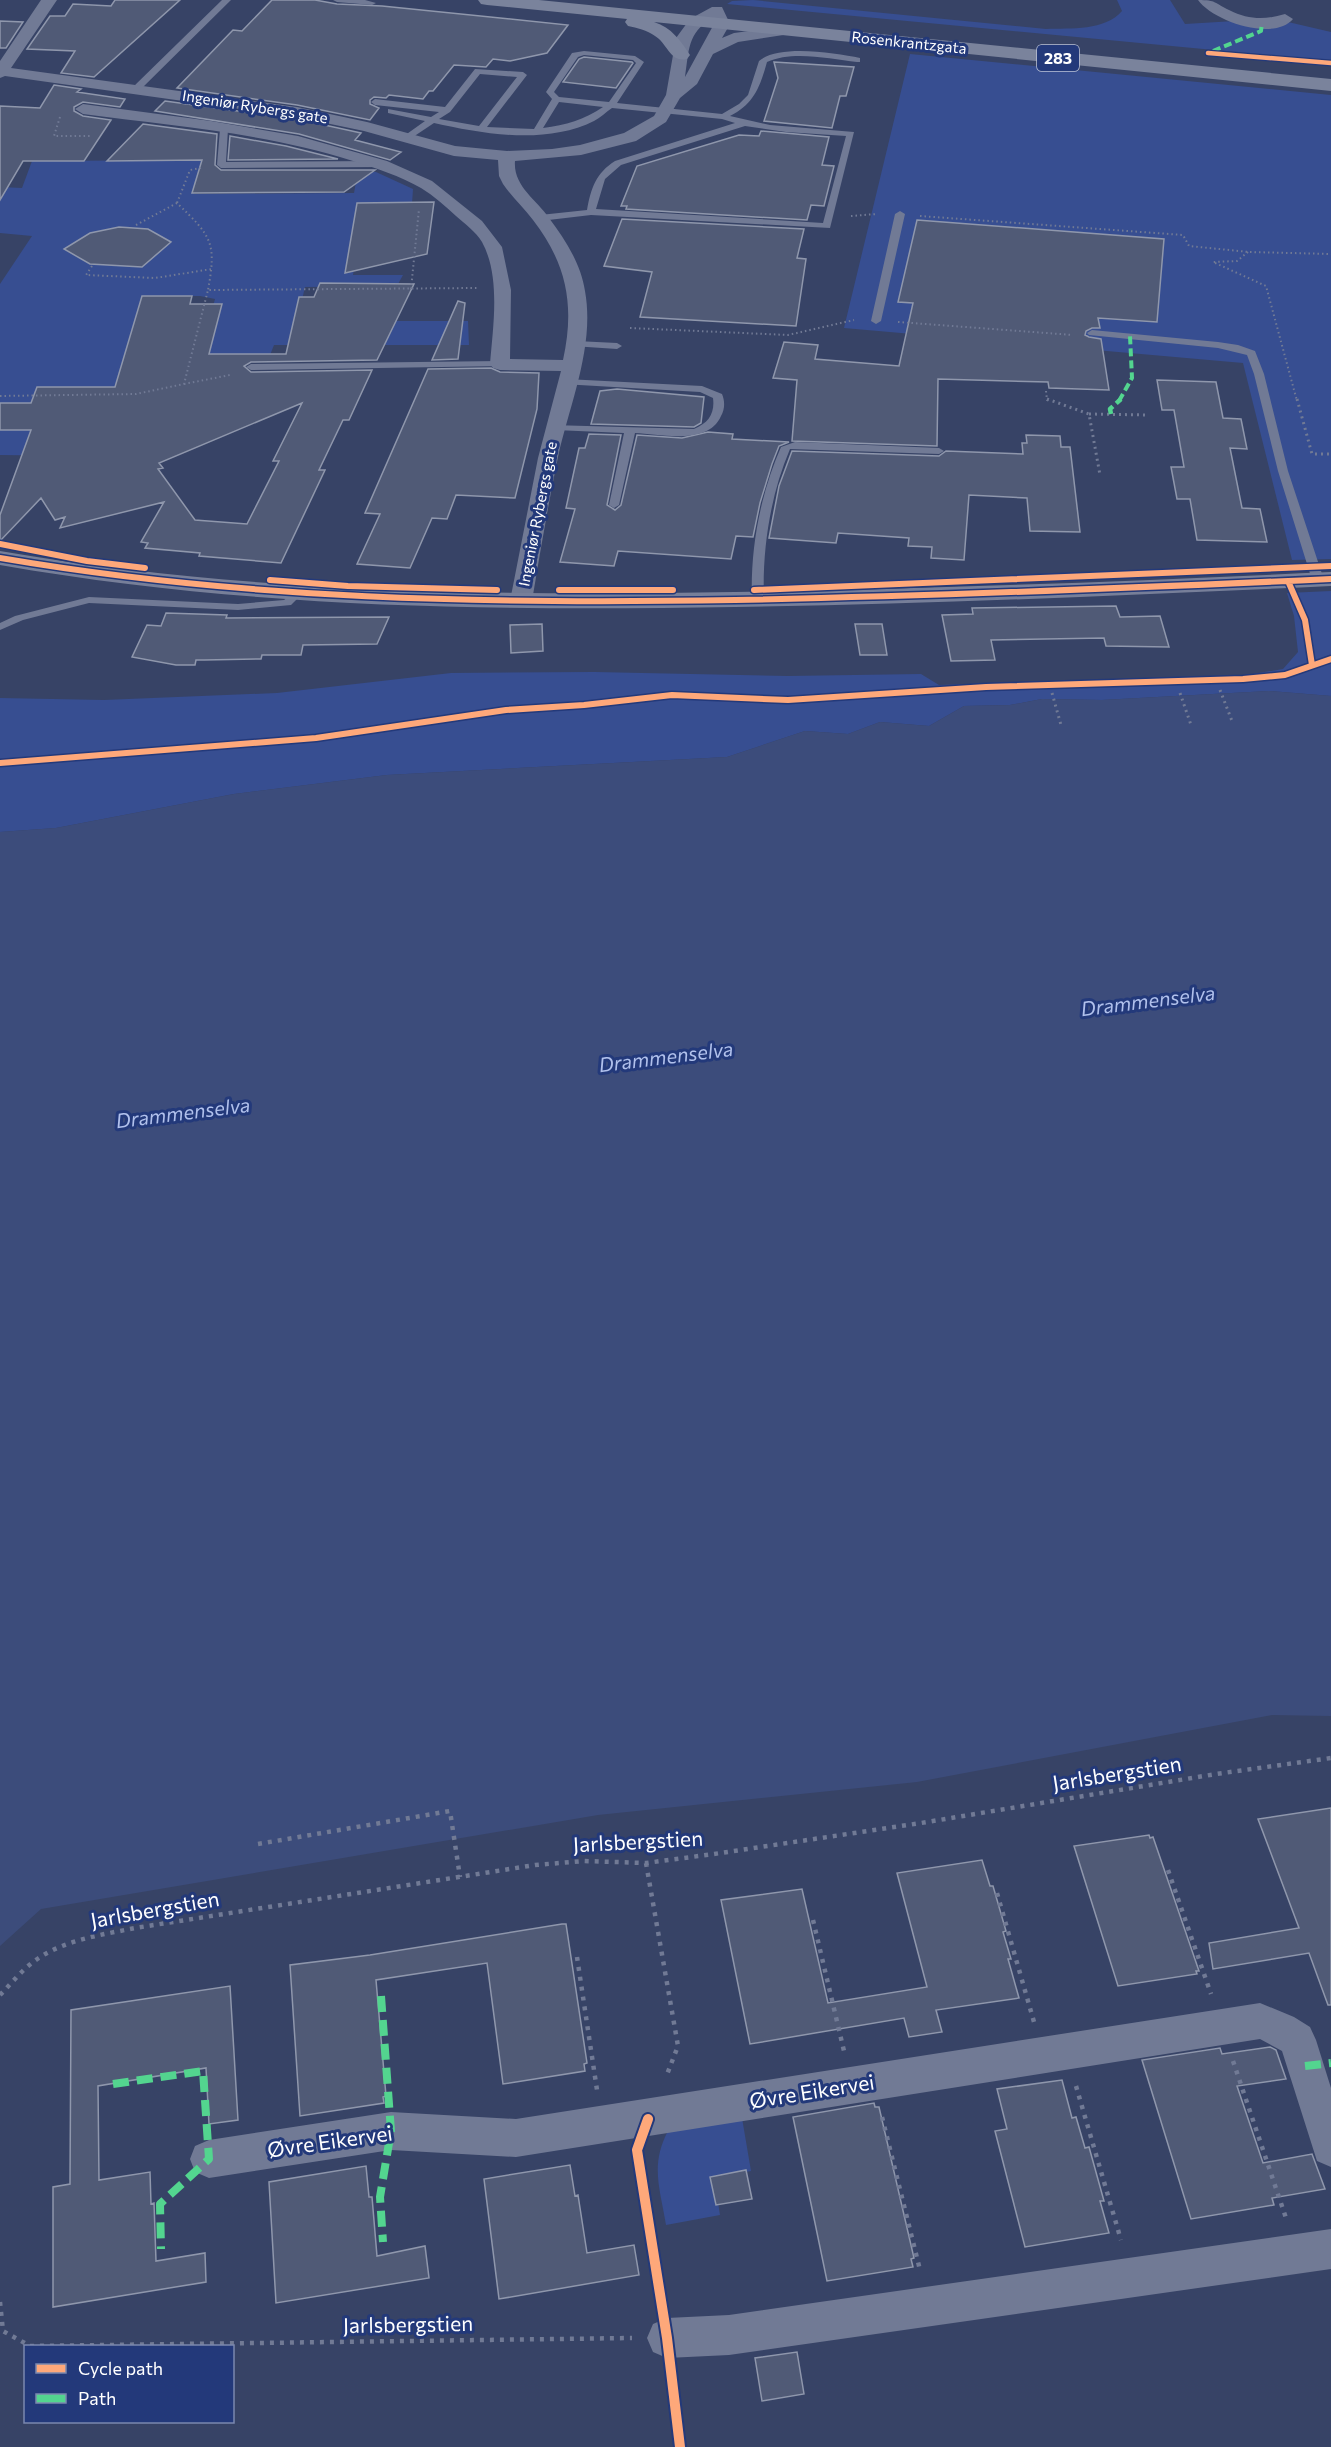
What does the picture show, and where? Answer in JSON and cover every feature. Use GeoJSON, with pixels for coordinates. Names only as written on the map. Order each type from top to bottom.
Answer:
{"type":"FeatureCollection","features":[{"type":"Feature","properties":{"kind":"main road","name":"Rosenkrantzgata"},"geometry":{"type":"LineString","coordinates":[[487,0],[695,22],[719,17],[1331,71]]}},
{"type":"Feature","properties":{"kind":"main road","name":"Rosenkrantzgata"},"geometry":{"type":"LineString","coordinates":[[616,0],[719,17],[785,31],[1331,85]]}},
{"type":"Feature","properties":{"kind":"main road","name":"283"},"geometry":{"type":"LineString","coordinates":[[587,10],[597,17],[632,22],[661,30],[670,37],[681,55]]}},
{"type":"Feature","properties":{"kind":"main road"},"geometry":{"type":"LineString","coordinates":[[0,558],[82,574],[137,581],[295,595],[521,601],[758,601],[1324,580]]}},
{"type":"Feature","properties":{"kind":"street"},"geometry":{"type":"LineString","coordinates":[[0,71],[49,0]]}},
{"type":"Feature","properties":{"kind":"street"},"geometry":{"type":"LineString","coordinates":[[1206,0],[1217,12],[1239,20],[1274,24],[1285,19],[1236,2]]}},
{"type":"Feature","properties":{"kind":"street","name":"Ingeniør Rybergs gate"},"geometry":{"type":"LineString","coordinates":[[674,95],[691,81],[706,52],[719,17]]}},
{"type":"Feature","properties":{"kind":"street","name":"Ingeniør Rybergs gate"},"geometry":{"type":"LineString","coordinates":[[0,71],[297,112],[367,127],[454,150],[507,156],[552,154],[609,144],[649,128],[666,110],[674,95],[684,38],[695,22]]}},
{"type":"Feature","properties":{"kind":"street"},"geometry":{"type":"LineString","coordinates":[[706,52],[734,38],[785,31]]}},
{"type":"Feature","properties":{"kind":"street","name":"Ingeniør Rybergs gate"},"geometry":{"type":"LineString","coordinates":[[83,109],[289,140],[380,164],[422,182],[446,198],[477,225],[493,246],[501,288],[500,364],[568,374]]}},
{"type":"Feature","properties":{"kind":"street","name":"Ingeniør Rybergs gate"},"geometry":{"type":"LineString","coordinates":[[507,156],[507,175],[513,189],[540,218],[566,256],[572,272],[579,309],[577,335],[555,428],[521,601]]}},
{"type":"Feature","properties":{"kind":"street","name":"Øvre Eikervei"},"geometry":{"type":"LineString","coordinates":[[209,2159],[390,2131],[516,2138],[648,2119],[1043,2054],[1226,2040],[1260,2021],[1297,2040],[1331,2148]]}},
{"type":"Feature","properties":{"kind":"street"},"geometry":{"type":"LineString","coordinates":[[667,2338],[729,2335],[1315,2251]]}},
{"type":"Feature","properties":{"kind":"lane"},"geometry":{"type":"LineString","coordinates":[[136,89],[227,0]]}},
{"type":"Feature","properties":{"kind":"lane"},"geometry":{"type":"LineString","coordinates":[[337,0],[372,3]]}},
{"type":"Feature","properties":{"kind":"lane"},"geometry":{"type":"LineString","coordinates":[[391,111],[434,121],[482,128],[537,131],[556,130],[584,123],[612,104],[640,62],[635,58],[584,53],[575,55],[550,92],[556,99],[612,104],[723,117],[742,124],[851,134],[827,226],[591,212],[540,218]]}},
{"type":"Feature","properties":{"kind":"lane"},"geometry":{"type":"LineString","coordinates":[[723,117],[749,102],[753,96],[763,61],[768,57],[786,55],[857,60]]}},
{"type":"Feature","properties":{"kind":"lane"},"geometry":{"type":"LineString","coordinates":[[407,138],[434,121],[449,107],[478,71],[523,75],[482,128]]}},
{"type":"Feature","properties":{"kind":"lane"},"geometry":{"type":"LineString","coordinates":[[537,131],[556,99]]}},
{"type":"Feature","properties":{"kind":"lane"},"geometry":{"type":"LineString","coordinates":[[377,100],[449,107]]}},
{"type":"Feature","properties":{"kind":"lane"},"geometry":{"type":"LineString","coordinates":[[591,212],[598,179],[607,169],[618,163],[742,124]]}},
{"type":"Feature","properties":{"kind":"lane","name":"Ingeniør Rybergs gate"},"geometry":{"type":"LineString","coordinates":[[224,129],[221,165],[380,164]]}},
{"type":"Feature","properties":{"kind":"lane"},"geometry":{"type":"LineString","coordinates":[[876,321],[900,214]]}},
{"type":"Feature","properties":{"kind":"lane"},"geometry":{"type":"LineString","coordinates":[[1092,333],[1218,345],[1251,353],[1258,368],[1283,471],[1324,580]]}},
{"type":"Feature","properties":{"kind":"lane"},"geometry":{"type":"LineString","coordinates":[[577,335],[617,346]]}},
{"type":"Feature","properties":{"kind":"lane"},"geometry":{"type":"LineString","coordinates":[[251,367],[500,364]]}},
{"type":"Feature","properties":{"kind":"lane","name":"Ingeniør Rybergs gate"},"geometry":{"type":"LineString","coordinates":[[555,428],[630,431],[702,430],[717,416],[718,396],[702,389],[568,374]]}},
{"type":"Feature","properties":{"kind":"lane"},"geometry":{"type":"LineString","coordinates":[[614,506],[630,431]]}},
{"type":"Feature","properties":{"kind":"lane"},"geometry":{"type":"LineString","coordinates":[[758,601],[761,549],[770,498],[786,447],[795,445],[939,451]]}},
{"type":"Feature","properties":{"kind":"lane"},"geometry":{"type":"LineString","coordinates":[[0,627],[30,615],[89,600],[238,607],[287,603],[295,595]]}},
{"type":"Feature","properties":{"kind":"path"},"geometry":{"type":"LineString","coordinates":[[136,225],[177,203],[190,170],[221,165]]}},
{"type":"Feature","properties":{"kind":"path"},"geometry":{"type":"LineString","coordinates":[[411,289],[422,182]]}},
{"type":"Feature","properties":{"kind":"path"},"geometry":{"type":"LineString","coordinates":[[177,203],[208,233],[214,259],[184,384]]}},
{"type":"Feature","properties":{"kind":"path"},"geometry":{"type":"LineString","coordinates":[[829,218],[900,214],[1183,235],[1189,246],[1249,252],[1331,254]]}},
{"type":"Feature","properties":{"kind":"path"},"geometry":{"type":"LineString","coordinates":[[1249,252],[1237,261],[1213,262],[1266,286],[1312,454],[1331,454]]}},
{"type":"Feature","properties":{"kind":"path"},"geometry":{"type":"LineString","coordinates":[[92,267],[86,276],[155,278],[212,269]]}},
{"type":"Feature","properties":{"kind":"path"},"geometry":{"type":"LineString","coordinates":[[208,290],[501,288]]}},
{"type":"Feature","properties":{"kind":"path"},"geometry":{"type":"LineString","coordinates":[[577,335],[788,335],[846,320],[1063,335],[1092,333]]}},
{"type":"Feature","properties":{"kind":"path"},"geometry":{"type":"LineString","coordinates":[[0,396],[136,394],[228,375],[251,367]]}},
{"type":"Feature","properties":{"kind":"path"},"geometry":{"type":"LineString","coordinates":[[1046,391],[1047,400],[1089,414],[1148,414]]}},
{"type":"Feature","properties":{"kind":"path"},"geometry":{"type":"LineString","coordinates":[[1089,414],[1100,475]]}},
{"type":"Feature","properties":{"kind":"path"},"geometry":{"type":"LineString","coordinates":[[1044,685],[1056,685]]}},
{"type":"Feature","properties":{"kind":"path"},"geometry":{"type":"LineString","coordinates":[[1220,690],[1232,722]]}},
{"type":"Feature","properties":{"kind":"path"},"geometry":{"type":"LineString","coordinates":[[1052,693],[1061,725]]}},
{"type":"Feature","properties":{"kind":"path"},"geometry":{"type":"LineString","coordinates":[[1180,693],[1191,724]]}},
{"type":"Feature","properties":{"kind":"path"},"geometry":{"type":"LineString","coordinates":[[258,1844],[450,1811],[460,1878]]}},
{"type":"Feature","properties":{"kind":"path"},"geometry":{"type":"LineString","coordinates":[[646,1863],[678,2046],[648,2119]]}},
{"type":"Feature","properties":{"kind":"path"},"geometry":{"type":"LineString","coordinates":[[1168,1870],[1226,2040],[1315,2251]]}},
{"type":"Feature","properties":{"kind":"path"},"geometry":{"type":"LineString","coordinates":[[997,1893],[1043,2054]]}},
{"type":"Feature","properties":{"kind":"path"},"geometry":{"type":"LineString","coordinates":[[813,1920],[852,2086]]}},
{"type":"Feature","properties":{"kind":"path"},"geometry":{"type":"LineString","coordinates":[[577,1957],[602,2126]]}},
{"type":"Feature","properties":{"kind":"path"},"geometry":{"type":"LineString","coordinates":[[1074,2080],[1132,2278]]}},
{"type":"Feature","properties":{"kind":"path"},"geometry":{"type":"LineString","coordinates":[[881,2114],[928,2306]]}},
{"type":"Feature","properties":{"kind":"shaded area"},"geometry":{"type":"Polygon","coordinates":[[[753,0],[1046,29],[1087,27],[1106,22],[1122,11],[1117,0],[1170,0],[1185,24],[1235,21],[1288,22],[1331,32],[1331,61],[727,4],[732,1],[753,0]]]}},
{"type":"Feature","properties":{"kind":"shaded area"},"geometry":{"type":"Polygon","coordinates":[[[910,54],[1331,95],[1331,559],[1292,560],[1243,363],[844,328],[910,54]]]}},
{"type":"Feature","properties":{"kind":"shaded area"},"geometry":{"type":"Polygon","coordinates":[[[209,160],[199,173],[194,194],[354,193],[358,171],[376,172],[413,189],[412,204],[365,204],[353,275],[403,275],[397,286],[305,287],[297,321],[468,321],[469,345],[274,345],[270,355],[199,356],[215,299],[200,296],[150,296],[124,378],[82,456],[0,455],[0,284],[32,236],[0,233],[0,187],[22,188],[32,161],[209,160]]]}},
{"type":"Feature","properties":{"kind":"shaded area"},"geometry":{"type":"Polygon","coordinates":[[[1331,591],[1331,696],[1269,691],[1102,700],[1042,699],[1010,705],[964,706],[929,726],[880,722],[848,734],[805,731],[727,757],[387,775],[234,794],[56,828],[0,832],[0,698],[104,700],[277,693],[451,673],[594,672],[788,676],[921,674],[939,685],[1247,675],[1283,669],[1298,652],[1294,616],[1287,593],[1331,591]]]}},
{"type":"Feature","properties":{"kind":"shaded area"},"geometry":{"type":"Polygon","coordinates":[[[742,2118],[751,2171],[714,2178],[720,2215],[666,2225],[659,2188],[658,2166],[662,2143],[668,2131],[742,2118]]]}},
{"type":"Feature","properties":{"kind":"water","name":"Drammenselva"},"geometry":{"type":"Polygon","coordinates":[[[1269,691],[1331,696],[1331,1716],[1272,1715],[917,1782],[598,1815],[41,1909],[0,1946],[0,832],[56,828],[234,794],[387,775],[727,757],[805,731],[848,734],[880,722],[929,726],[964,706],[1010,705],[1042,699],[1102,700],[1269,691]]]}},
{"type":"Feature","properties":{"kind":"building"},"geometry":{"type":"Polygon","coordinates":[[[115,0],[180,0],[94,77],[61,73],[75,51],[27,49],[50,16],[65,16],[73,4],[111,6],[115,0]]]}},
{"type":"Feature","properties":{"kind":"building"},"geometry":{"type":"Polygon","coordinates":[[[272,0],[315,0],[337,4],[382,6],[568,25],[547,53],[510,61],[493,59],[486,67],[454,65],[433,91],[429,91],[423,99],[389,95],[386,98],[374,97],[370,100],[370,104],[379,108],[370,120],[297,105],[177,88],[233,30],[242,31],[272,0]]]}},
{"type":"Feature","properties":{"kind":"building"},"geometry":{"type":"Polygon","coordinates":[[[0,21],[23,22],[6,48],[0,48],[0,21]]]}},
{"type":"Feature","properties":{"kind":"building"},"geometry":{"type":"Polygon","coordinates":[[[584,57],[633,63],[616,88],[563,82],[579,59],[584,57]]]}},
{"type":"Feature","properties":{"kind":"building"},"geometry":{"type":"Polygon","coordinates":[[[774,62],[854,67],[846,96],[840,96],[832,128],[764,121],[778,78],[774,62]]]}},
{"type":"Feature","properties":{"kind":"building"},"geometry":{"type":"Polygon","coordinates":[[[54,85],[81,89],[77,92],[125,99],[120,107],[83,102],[74,107],[74,111],[83,116],[111,120],[84,161],[23,161],[0,200],[0,106],[40,108],[54,85]]]}},
{"type":"Feature","properties":{"kind":"building"},"geometry":{"type":"Polygon","coordinates":[[[165,101],[297,119],[361,133],[355,140],[401,152],[390,160],[299,134],[155,111],[165,101]]]}},
{"type":"Feature","properties":{"kind":"building"},"geometry":{"type":"Polygon","coordinates":[[[143,124],[217,134],[215,165],[221,170],[375,170],[344,192],[192,193],[202,160],[107,161],[143,124]]]}},
{"type":"Feature","properties":{"kind":"building"},"geometry":{"type":"Polygon","coordinates":[[[761,131],[829,137],[822,165],[834,166],[824,206],[811,205],[807,220],[626,209],[627,206],[621,206],[637,166],[739,135],[759,136],[761,131]]]}},
{"type":"Feature","properties":{"kind":"building"},"geometry":{"type":"Polygon","coordinates":[[[230,136],[286,146],[338,159],[228,160],[230,136]]]}},
{"type":"Feature","properties":{"kind":"building"},"geometry":{"type":"Polygon","coordinates":[[[434,202],[427,254],[345,273],[357,203],[434,202]]]}},
{"type":"Feature","properties":{"kind":"building"},"geometry":{"type":"Polygon","coordinates":[[[622,219],[804,229],[797,258],[806,259],[796,326],[640,317],[652,272],[604,266],[622,219]]]}},
{"type":"Feature","properties":{"kind":"building"},"geometry":{"type":"Polygon","coordinates":[[[917,220],[1164,239],[1157,322],[1098,318],[1100,328],[1086,331],[1085,335],[1101,339],[1109,390],[1049,388],[1048,382],[938,379],[937,446],[792,441],[797,380],[773,378],[784,342],[818,345],[815,359],[899,366],[913,303],[898,302],[917,220]]]}},
{"type":"Feature","properties":{"kind":"building"},"geometry":{"type":"Polygon","coordinates":[[[119,227],[148,229],[171,242],[142,267],[90,264],[64,249],[90,233],[119,227]]]}},
{"type":"Feature","properties":{"kind":"building"},"geometry":{"type":"Polygon","coordinates":[[[320,283],[414,284],[377,360],[251,362],[244,366],[251,372],[372,370],[349,420],[343,420],[319,470],[325,470],[281,563],[199,556],[200,553],[145,548],[148,543],[141,542],[164,502],[60,528],[65,517],[55,520],[41,498],[0,541],[0,515],[31,430],[0,430],[0,403],[31,403],[37,387],[115,387],[142,296],[192,296],[190,304],[222,304],[209,354],[286,354],[299,297],[314,297],[320,283]],[[302,403],[159,463],[163,468],[158,469],[195,520],[247,524],[279,461],[273,461],[302,403]]]}},
{"type":"Feature","properties":{"kind":"building"},"geometry":{"type":"Polygon","coordinates":[[[458,301],[465,303],[458,359],[432,360],[458,301]]]}},
{"type":"Feature","properties":{"kind":"building"},"geometry":{"type":"Polygon","coordinates":[[[491,368],[500,372],[539,373],[537,409],[515,498],[456,495],[447,519],[432,518],[410,568],[357,564],[380,514],[365,513],[428,369],[491,368]]]}},
{"type":"Feature","properties":{"kind":"building"},"geometry":{"type":"Polygon","coordinates":[[[1157,380],[1216,382],[1223,418],[1241,419],[1247,449],[1230,448],[1242,508],[1260,509],[1267,542],[1197,540],[1190,499],[1177,499],[1171,467],[1184,467],[1174,410],[1162,410],[1157,380]]]}},
{"type":"Feature","properties":{"kind":"building"},"geometry":{"type":"Polygon","coordinates":[[[617,389],[704,397],[701,423],[694,427],[591,424],[600,391],[617,389]]]}},
{"type":"Feature","properties":{"kind":"building"},"geometry":{"type":"Polygon","coordinates":[[[708,432],[733,434],[732,439],[789,442],[779,446],[772,464],[753,537],[736,536],[731,559],[618,551],[614,566],[560,562],[575,509],[566,508],[579,448],[585,448],[589,434],[621,435],[607,505],[615,510],[621,505],[637,435],[682,438],[708,432]]]}},
{"type":"Feature","properties":{"kind":"building"},"geometry":{"type":"Polygon","coordinates":[[[1026,435],[1060,436],[1061,447],[1070,447],[1080,532],[1030,531],[1027,498],[969,495],[964,560],[931,558],[932,547],[908,546],[909,538],[838,533],[836,543],[769,538],[779,486],[792,451],[939,456],[946,451],[1023,454],[1022,443],[1027,443],[1026,435]]]}},
{"type":"Feature","properties":{"kind":"building"},"geometry":{"type":"Polygon","coordinates":[[[1116,606],[1120,617],[1160,616],[1169,647],[1106,646],[1104,638],[991,640],[995,660],[951,661],[942,615],[973,614],[972,608],[1116,606]]]}},
{"type":"Feature","properties":{"kind":"building"},"geometry":{"type":"Polygon","coordinates":[[[166,613],[227,615],[226,618],[389,617],[377,644],[303,645],[301,655],[262,655],[261,659],[196,660],[195,665],[176,665],[132,657],[147,625],[161,626],[166,613]]]}},
{"type":"Feature","properties":{"kind":"building"},"geometry":{"type":"Polygon","coordinates":[[[542,624],[543,651],[511,653],[510,625],[542,624]]]}},
{"type":"Feature","properties":{"kind":"building"},"geometry":{"type":"Polygon","coordinates":[[[855,624],[882,624],[887,655],[860,655],[855,624]]]}},
{"type":"Feature","properties":{"kind":"building"},"geometry":{"type":"Polygon","coordinates":[[[1331,1808],[1331,2005],[1328,2005],[1309,1953],[1213,1969],[1209,1943],[1299,1928],[1258,1819],[1331,1808]]]}},
{"type":"Feature","properties":{"kind":"building"},"geometry":{"type":"Polygon","coordinates":[[[1149,1835],[1150,1838],[1153,1837],[1199,1971],[1196,1971],[1197,1974],[1118,1986],[1074,1846],[1149,1835]]]}},
{"type":"Feature","properties":{"kind":"building"},"geometry":{"type":"Polygon","coordinates":[[[982,1860],[990,1886],[993,1886],[1006,1931],[1003,1932],[1011,1959],[1008,1959],[1019,1998],[936,2010],[942,2032],[909,2037],[904,2018],[750,2044],[721,1900],[802,1889],[828,2003],[927,1987],[897,1873],[982,1860]]]}},
{"type":"Feature","properties":{"kind":"building"},"geometry":{"type":"Polygon","coordinates":[[[566,1924],[587,2063],[584,2064],[585,2071],[503,2084],[487,1963],[376,1980],[386,2096],[383,2097],[384,2103],[300,2116],[290,1965],[370,1955],[566,1924]]]}},
{"type":"Feature","properties":{"kind":"building"},"geometry":{"type":"Polygon","coordinates":[[[230,1986],[238,2120],[209,2124],[206,2068],[98,2086],[99,2180],[150,2172],[151,2204],[154,2203],[156,2261],[205,2253],[206,2282],[53,2307],[53,2187],[70,2184],[71,2010],[230,1986]]]}},
{"type":"Feature","properties":{"kind":"building"},"geometry":{"type":"Polygon","coordinates":[[[1270,2047],[1276,2050],[1286,2079],[1237,2086],[1263,2163],[1312,2154],[1325,2189],[1272,2198],[1274,2205],[1191,2219],[1142,2060],[1220,2048],[1222,2054],[1270,2047]]]}},
{"type":"Feature","properties":{"kind":"building"},"geometry":{"type":"Polygon","coordinates":[[[1062,2080],[1072,2118],[1076,2117],[1085,2148],[1089,2147],[1104,2201],[1100,2201],[1109,2233],[1025,2247],[995,2131],[1007,2129],[997,2089],[1062,2080]]]}},
{"type":"Feature","properties":{"kind":"building"},"geometry":{"type":"Polygon","coordinates":[[[874,2103],[875,2107],[879,2107],[914,2258],[911,2259],[913,2267],[827,2281],[793,2117],[874,2103]]]}},
{"type":"Feature","properties":{"kind":"building"},"geometry":{"type":"Polygon","coordinates":[[[570,2165],[575,2196],[578,2195],[587,2253],[634,2245],[639,2275],[499,2299],[484,2179],[570,2165]]]}},
{"type":"Feature","properties":{"kind":"building"},"geometry":{"type":"Polygon","coordinates":[[[366,2166],[369,2197],[372,2197],[377,2256],[425,2246],[429,2278],[276,2303],[269,2182],[366,2166]]]}},
{"type":"Feature","properties":{"kind":"building"},"geometry":{"type":"Polygon","coordinates":[[[746,2170],[752,2199],[716,2205],[710,2177],[746,2170]]]}},
{"type":"Feature","properties":{"kind":"building"},"geometry":{"type":"Polygon","coordinates":[[[797,2352],[804,2394],[762,2401],[755,2358],[797,2352]]]}},
{"type":"Feature","properties":{"kind":"marked path"},"geometry":{"type":"LineString","coordinates":[[1213,51],[1261,31],[1262,23]]}},
{"type":"Feature","properties":{"kind":"marked path"},"geometry":{"type":"LineString","coordinates":[[1111,414],[1110,409],[1124,395],[1132,378],[1130,336]]}},
{"type":"Feature","properties":{"kind":"marked path"},"geometry":{"type":"LineString","coordinates":[[381,1996],[391,2131],[380,2197],[383,2242]]}},
{"type":"Feature","properties":{"kind":"marked path"},"geometry":{"type":"LineString","coordinates":[[1305,2066],[1331,2063]]}},
{"type":"Feature","properties":{"kind":"marked path"},"geometry":{"type":"LineString","coordinates":[[113,2084],[203,2071],[209,2159],[160,2204],[161,2249]]}},
{"type":"Feature","properties":{"kind":"cycle path"},"geometry":{"type":"LineString","coordinates":[[1208,53],[1331,63]]}},
{"type":"Feature","properties":{"kind":"cycle path"},"geometry":{"type":"LineString","coordinates":[[0,544],[87,561],[145,568]]}},
{"type":"Feature","properties":{"kind":"cycle path"},"geometry":{"type":"LineString","coordinates":[[0,558],[76,571],[229,589],[460,600],[793,599],[1062,591],[1331,579]]}},
{"type":"Feature","properties":{"kind":"cycle path"},"geometry":{"type":"LineString","coordinates":[[754,590],[1331,566]]}},
{"type":"Feature","properties":{"kind":"cycle path"},"geometry":{"type":"LineString","coordinates":[[270,580],[348,586],[497,590]]}},
{"type":"Feature","properties":{"kind":"cycle path"},"geometry":{"type":"LineString","coordinates":[[1288,581],[1305,620],[1312,665]]}},
{"type":"Feature","properties":{"kind":"cycle path"},"geometry":{"type":"LineString","coordinates":[[559,590],[673,590]]}},
{"type":"Feature","properties":{"kind":"cycle path"},"geometry":{"type":"LineString","coordinates":[[0,763],[316,738],[506,710],[584,705],[672,695],[788,700],[986,687],[1243,679],[1285,675],[1331,659]]}},
{"type":"Feature","properties":{"kind":"cycle path"},"geometry":{"type":"LineString","coordinates":[[648,2119],[637,2150],[667,2338],[680,2447]]}}]}
